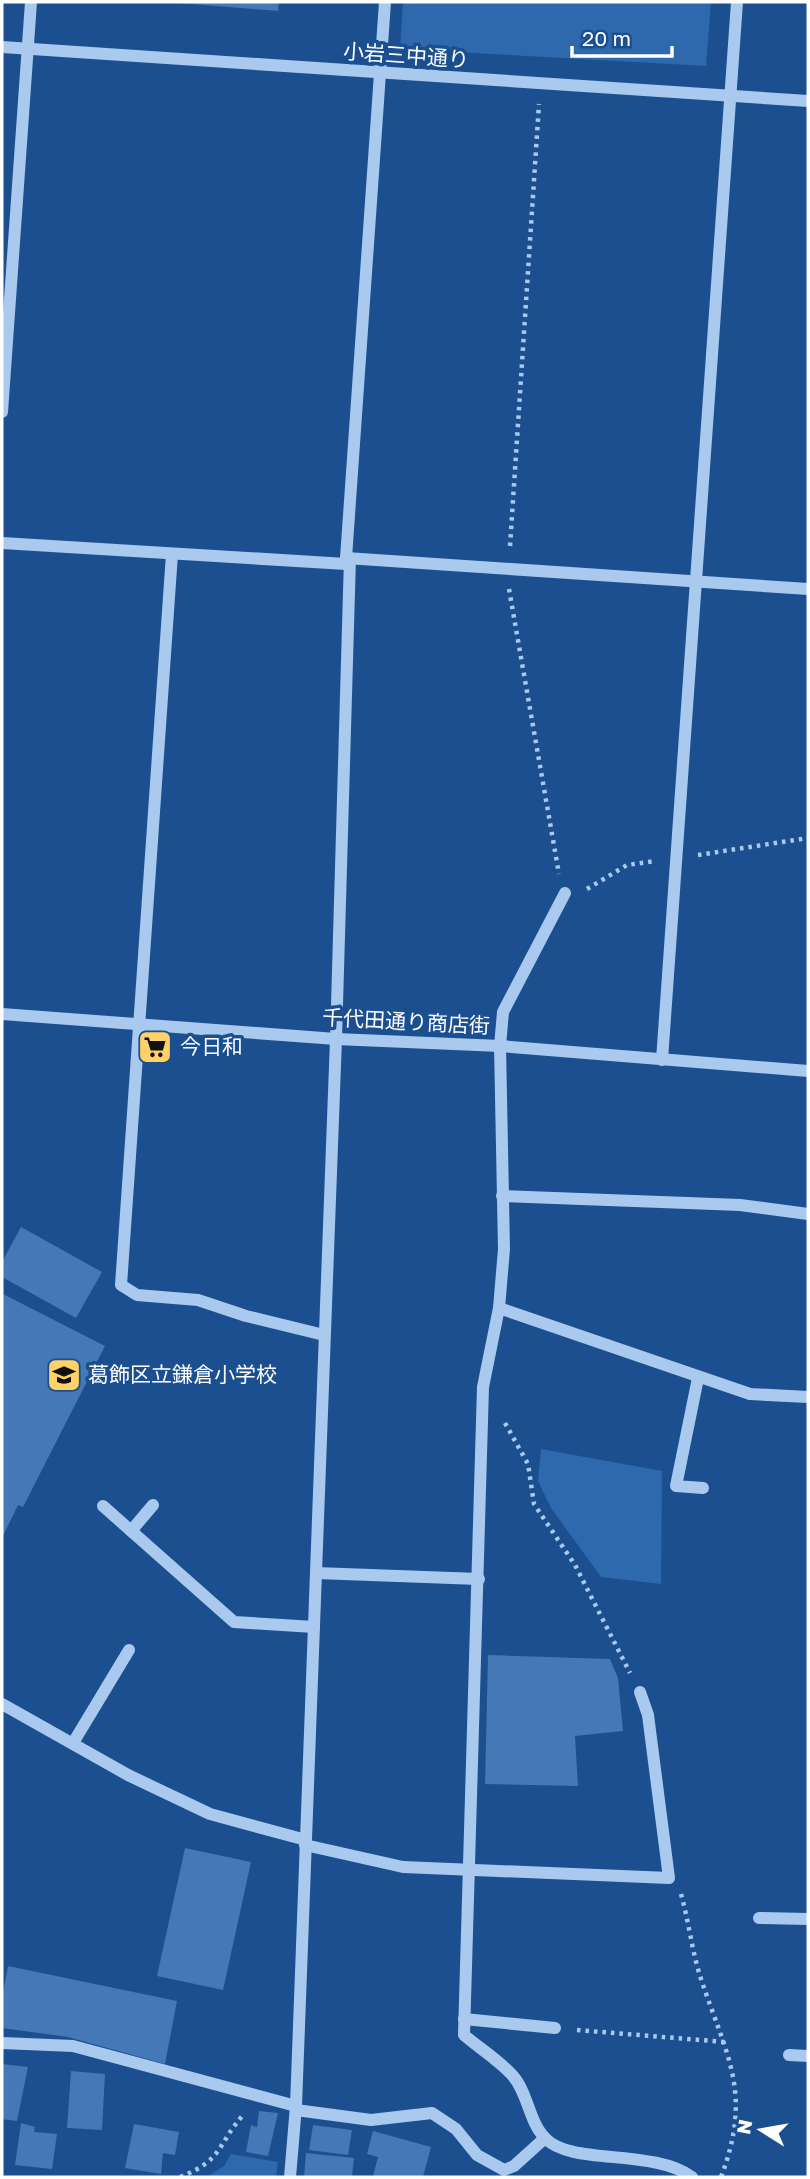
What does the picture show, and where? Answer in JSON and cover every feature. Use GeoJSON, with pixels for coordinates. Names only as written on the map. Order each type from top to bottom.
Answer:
{"type":"FeatureCollection","features":[{"type":"Feature","properties":{"kind":"street"},"geometry":{"type":"LineString","coordinates":[[2,412],[31,2]]}},
{"type":"Feature","properties":{"kind":"street"},"geometry":{"type":"LineString","coordinates":[[290,2177],[296,2108],[316,1573],[335,1039],[348,558],[385,2]]}},
{"type":"Feature","properties":{"kind":"street"},"geometry":{"type":"LineString","coordinates":[[662,1060],[737,2]]}},
{"type":"Feature","properties":{"kind":"street","name":"小岩三中通り"},"geometry":{"type":"LineString","coordinates":[[2,47],[808,101]]}},
{"type":"Feature","properties":{"kind":"street"},"geometry":{"type":"LineString","coordinates":[[2,543],[346,564],[348,558]]}},
{"type":"Feature","properties":{"kind":"street"},"geometry":{"type":"LineString","coordinates":[[172,554],[121,1285],[137,1295],[198,1300],[246,1316],[324,1335]]}},
{"type":"Feature","properties":{"kind":"street"},"geometry":{"type":"LineString","coordinates":[[348,558],[808,589]]}},
{"type":"Feature","properties":{"kind":"street"},"geometry":{"type":"LineString","coordinates":[[565,893],[503,1012],[500,1046],[504,1249],[499,1308],[483,1387],[464,2035],[514,2076],[545,2138],[568,2150],[638,2158],[676,2166],[692,2177]]}},
{"type":"Feature","properties":{"kind":"street","name":"千代田通り商店街"},"geometry":{"type":"LineString","coordinates":[[2,1014],[335,1039],[500,1046],[808,1071]]}},
{"type":"Feature","properties":{"kind":"street"},"geometry":{"type":"LineString","coordinates":[[502,1196],[740,1205],[808,1214]]}},
{"type":"Feature","properties":{"kind":"street"},"geometry":{"type":"LineString","coordinates":[[499,1308],[750,1394],[808,1397]]}},
{"type":"Feature","properties":{"kind":"street"},"geometry":{"type":"LineString","coordinates":[[698,1378],[676,1486],[703,1488]]}},
{"type":"Feature","properties":{"kind":"street"},"geometry":{"type":"LineString","coordinates":[[131,1531],[153,1505]]}},
{"type":"Feature","properties":{"kind":"street"},"geometry":{"type":"LineString","coordinates":[[103,1506],[234,1622],[314,1627]]}},
{"type":"Feature","properties":{"kind":"street"},"geometry":{"type":"LineString","coordinates":[[316,1573],[479,1579]]}},
{"type":"Feature","properties":{"kind":"street"},"geometry":{"type":"LineString","coordinates":[[73,1743],[129,1650]]}},
{"type":"Feature","properties":{"kind":"street"},"geometry":{"type":"LineString","coordinates":[[2,1704],[128,1775],[210,1814],[305,1843],[403,1867],[669,1878],[648,1715],[640,1692]]}},
{"type":"Feature","properties":{"kind":"street"},"geometry":{"type":"LineString","coordinates":[[759,1918],[808,1919]]}},
{"type":"Feature","properties":{"kind":"street"},"geometry":{"type":"LineString","coordinates":[[464,2020],[555,2028]]}},
{"type":"Feature","properties":{"kind":"street"},"geometry":{"type":"LineString","coordinates":[[2,2043],[73,2046],[296,2108],[371,2120],[432,2113],[456,2129],[477,2155],[504,2170],[514,2166],[545,2138]]}},
{"type":"Feature","properties":{"kind":"street"},"geometry":{"type":"LineString","coordinates":[[789,2054],[808,2056]]}},
{"type":"Feature","properties":{"kind":"path"},"geometry":{"type":"LineString","coordinates":[[504,1421],[528,1464],[534,1504],[575,1565],[640,1692]]}},
{"type":"Feature","properties":{"kind":"path"},"geometry":{"type":"LineString","coordinates":[[669,1878],[678,1884],[700,1977],[725,2042],[737,2090],[734,2127],[720,2177]]}},
{"type":"Feature","properties":{"kind":"path"},"geometry":{"type":"LineString","coordinates":[[555,2028],[725,2042]]}},
{"type":"Feature","properties":{"kind":"path"},"geometry":{"type":"LineString","coordinates":[[180,2177],[200,2169],[221,2151],[235,2123],[259,2096]]}},
{"type":"Feature","properties":{"kind":"shaded area"},"geometry":{"type":"Polygon","coordinates":[[[403,2],[711,2],[706,66],[400,49],[403,2]]]}},
{"type":"Feature","properties":{"kind":"shaded area"},"geometry":{"type":"Polygon","coordinates":[[[541,1449],[662,1471],[661,1584],[601,1577],[551,1508],[538,1481],[541,1449]]]}},
{"type":"Feature","properties":{"kind":"shaded area"},"geometry":{"type":"Polygon","coordinates":[[[231,2154],[278,2162],[276,2177],[207,2177],[224,2166],[231,2154]]]}},
{"type":"Feature","properties":{"kind":"building"},"geometry":{"type":"Polygon","coordinates":[[[166,2],[279,2],[278,11],[166,2]]]}},
{"type":"Feature","properties":{"kind":"building"},"geometry":{"type":"Polygon","coordinates":[[[21,1227],[102,1272],[76,1318],[2,1277],[2,1262],[21,1227]]]}},
{"type":"Feature","properties":{"kind":"building"},"geometry":{"type":"Polygon","coordinates":[[[3,1294],[105,1346],[23,1507],[18,1505],[2,1538],[3,1294]]]}},
{"type":"Feature","properties":{"kind":"building"},"geometry":{"type":"Polygon","coordinates":[[[488,1655],[610,1659],[618,1678],[623,1731],[575,1736],[578,1786],[485,1784],[488,1655]]]}},
{"type":"Feature","properties":{"kind":"building"},"geometry":{"type":"Polygon","coordinates":[[[185,1848],[251,1862],[223,1990],[157,1976],[185,1848]]]}},
{"type":"Feature","properties":{"kind":"building"},"geometry":{"type":"Polygon","coordinates":[[[8,1966],[177,2001],[165,2064],[68,2037],[2,2028],[2,1998],[8,1966]]]}},
{"type":"Feature","properties":{"kind":"building"},"geometry":{"type":"Polygon","coordinates":[[[2,2064],[28,2067],[17,2121],[2,2119],[2,2064]]]}},
{"type":"Feature","properties":{"kind":"building"},"geometry":{"type":"Polygon","coordinates":[[[71,2071],[105,2074],[102,2130],[67,2128],[71,2071]]]}},
{"type":"Feature","properties":{"kind":"building"},"geometry":{"type":"Polygon","coordinates":[[[259,2111],[278,2113],[268,2156],[246,2152],[251,2125],[257,2127],[259,2111]]]}},
{"type":"Feature","properties":{"kind":"building"},"geometry":{"type":"Polygon","coordinates":[[[21,2123],[35,2127],[34,2132],[57,2134],[52,2169],[15,2165],[21,2123]]]}},
{"type":"Feature","properties":{"kind":"building"},"geometry":{"type":"Polygon","coordinates":[[[134,2124],[179,2132],[175,2155],[163,2153],[161,2174],[125,2168],[134,2124]]]}},
{"type":"Feature","properties":{"kind":"building"},"geometry":{"type":"Polygon","coordinates":[[[313,2125],[352,2130],[348,2155],[309,2150],[313,2125]]]}},
{"type":"Feature","properties":{"kind":"building"},"geometry":{"type":"Polygon","coordinates":[[[373,2131],[431,2147],[423,2177],[373,2176],[378,2157],[367,2154],[373,2131]]]}},
{"type":"Feature","properties":{"kind":"building"},"geometry":{"type":"Polygon","coordinates":[[[306,2153],[354,2158],[352,2177],[304,2177],[306,2153]]]}},
{"type":"Feature","properties":{"kind":"place","name":"今日和"},"geometry":{"type":"Point","coordinates":[155,1047]}},
{"type":"Feature","properties":{"kind":"place","name":"葛飾区立鎌倉小学校"},"geometry":{"type":"Point","coordinates":[64,1375]}}]}
